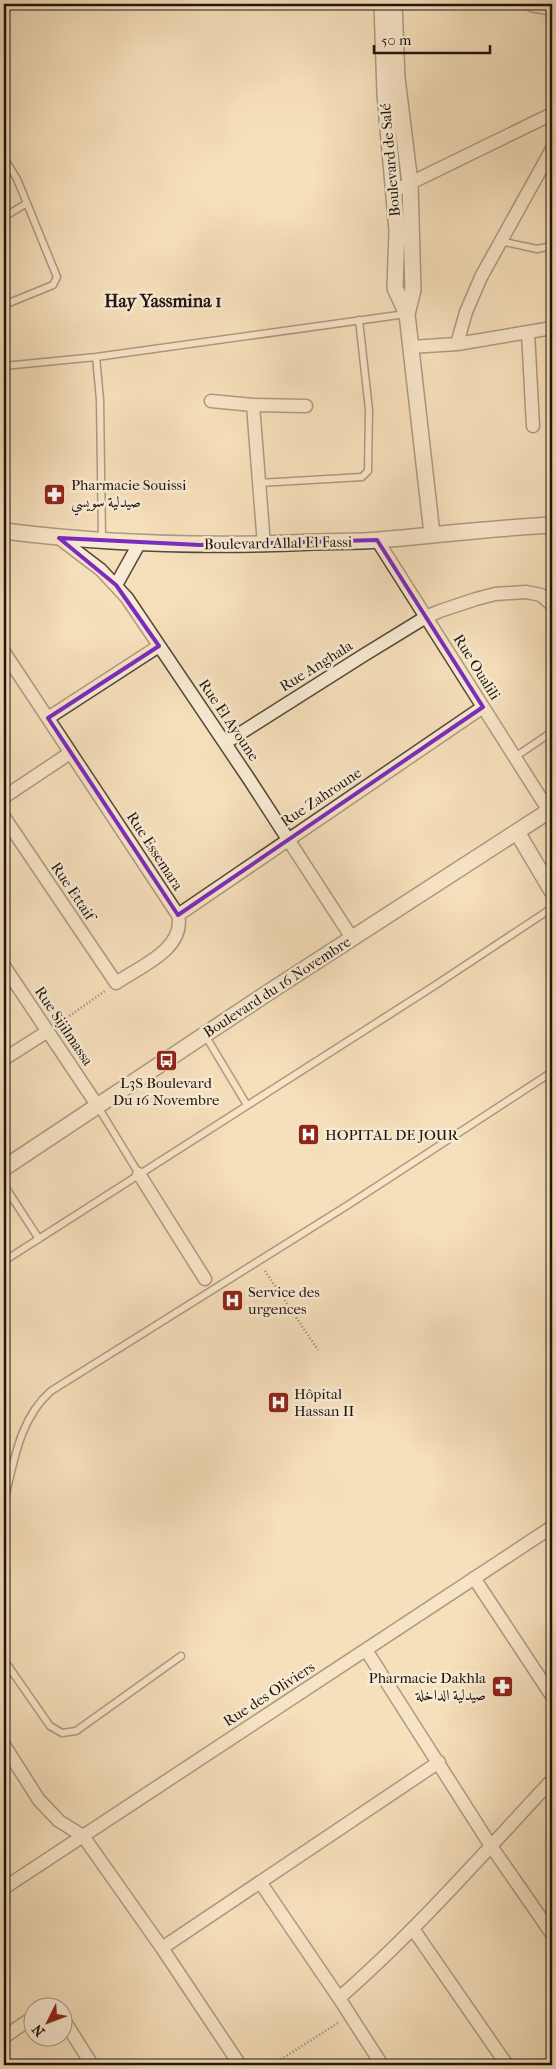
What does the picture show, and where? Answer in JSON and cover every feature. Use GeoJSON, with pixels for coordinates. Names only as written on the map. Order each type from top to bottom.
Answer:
{"type":"FeatureCollection","features":[{"type":"Feature","properties":{"kind":"street","name":"Boulevard de Salé"},"geometry":{"type":"LineString","coordinates":[[382,4],[384,94],[397,231],[395,288],[407,314],[432,534]]}},
{"type":"Feature","properties":{"kind":"street","name":"Boulevard de Salé"},"geometry":{"type":"LineString","coordinates":[[394,4],[397,78],[410,183],[412,290],[407,314]]}},
{"type":"Feature","properties":{"kind":"street"},"geometry":{"type":"LineString","coordinates":[[533,4],[552,7]]}},
{"type":"Feature","properties":{"kind":"street"},"geometry":{"type":"LineString","coordinates":[[394,191],[552,114]]}},
{"type":"Feature","properties":{"kind":"street"},"geometry":{"type":"LineString","coordinates":[[457,344],[471,298],[500,241],[552,149]]}},
{"type":"Feature","properties":{"kind":"street"},"geometry":{"type":"LineString","coordinates":[[411,347],[457,344],[552,328]]}},
{"type":"Feature","properties":{"kind":"street"},"geometry":{"type":"LineString","coordinates":[[528,332],[533,426]]}},
{"type":"Feature","properties":{"kind":"street"},"geometry":{"type":"LineString","coordinates":[[211,401],[253,405],[306,406]]}},
{"type":"Feature","properties":{"kind":"street"},"geometry":{"type":"LineString","coordinates":[[253,405],[264,545]]}},
{"type":"Feature","properties":{"kind":"street","name":"Boulevard Allal El Fassi"},"geometry":{"type":"LineString","coordinates":[[4,531],[59,538],[264,545],[377,540],[552,525]]}},
{"type":"Feature","properties":{"kind":"street","name":"Rue El Ayoune"},"geometry":{"type":"LineString","coordinates":[[59,538],[101,570],[116,585],[225,743],[352,938]]}},
{"type":"Feature","properties":{"kind":"street","name":"Rue Oualili"},"geometry":{"type":"LineString","coordinates":[[377,540],[515,757],[551,810]]}},
{"type":"Feature","properties":{"kind":"street"},"geometry":{"type":"LineString","coordinates":[[116,585],[140,542]]}},
{"type":"Feature","properties":{"kind":"street","name":"Rue Anghala"},"geometry":{"type":"LineString","coordinates":[[225,743],[426,617],[454,606],[495,594],[533,592],[542,596],[552,605]]}},
{"type":"Feature","properties":{"kind":"street"},"geometry":{"type":"LineString","coordinates":[[48,718],[158,646]]}},
{"type":"Feature","properties":{"kind":"street","name":"Rue Essemara"},"geometry":{"type":"LineString","coordinates":[[5,656],[178,915],[179,932],[164,951],[116,983]]}},
{"type":"Feature","properties":{"kind":"street","name":"Rue Zahroune"},"geometry":{"type":"LineString","coordinates":[[178,915],[483,707]]}},
{"type":"Feature","properties":{"kind":"street"},"geometry":{"type":"LineString","coordinates":[[4,797],[70,753]]}},
{"type":"Feature","properties":{"kind":"street","name":"Boulevard du 16 Novembre"},"geometry":{"type":"LineString","coordinates":[[4,1168],[352,938],[551,810]]}},
{"type":"Feature","properties":{"kind":"street","name":"Rue Ettaif"},"geometry":{"type":"LineString","coordinates":[[4,816],[116,983]]}},
{"type":"Feature","properties":{"kind":"street"},"geometry":{"type":"LineString","coordinates":[[517,832],[552,891]]}},
{"type":"Feature","properties":{"kind":"street","name":"Rue Sijilmassa"},"geometry":{"type":"LineString","coordinates":[[4,966],[97,1105]]}},
{"type":"Feature","properties":{"kind":"street"},"geometry":{"type":"LineString","coordinates":[[4,1060],[48,1031]]}},
{"type":"Feature","properties":{"kind":"street"},"geometry":{"type":"LineString","coordinates":[[139,1174],[205,1279]]}},
{"type":"Feature","properties":{"kind":"street","name":"Rue des Oliviers"},"geometry":{"type":"LineString","coordinates":[[4,1888],[552,1527]]}},
{"type":"Feature","properties":{"kind":"street"},"geometry":{"type":"LineString","coordinates":[[474,1578],[552,1696]]}},
{"type":"Feature","properties":{"kind":"street"},"geometry":{"type":"LineString","coordinates":[[366,1650],[491,1846],[552,1934]]}},
{"type":"Feature","properties":{"kind":"street"},"geometry":{"type":"LineString","coordinates":[[4,1745],[39,1800],[59,1821],[83,1836],[162,1948],[240,2065]]}},
{"type":"Feature","properties":{"kind":"street"},"geometry":{"type":"LineString","coordinates":[[162,1948],[439,1762]]}},
{"type":"Feature","properties":{"kind":"street"},"geometry":{"type":"LineString","coordinates":[[339,1998],[413,1929],[552,1780]]}},
{"type":"Feature","properties":{"kind":"street"},"geometry":{"type":"LineString","coordinates":[[260,1882],[382,2065]]}},
{"type":"Feature","properties":{"kind":"street"},"geometry":{"type":"LineString","coordinates":[[413,1929],[506,2065]]}},
{"type":"Feature","properties":{"kind":"street"},"geometry":{"type":"LineString","coordinates":[[4,2037],[22,2025]]}},
{"type":"Feature","properties":{"kind":"street"},"geometry":{"type":"LineString","coordinates":[[72,2033],[92,2065]]}},
{"type":"Feature","properties":{"kind":"lane"},"geometry":{"type":"LineString","coordinates":[[4,158],[17,179],[57,277],[53,285],[4,305]]}},
{"type":"Feature","properties":{"kind":"lane"},"geometry":{"type":"LineString","coordinates":[[4,217],[27,203]]}},
{"type":"Feature","properties":{"kind":"lane"},"geometry":{"type":"LineString","coordinates":[[500,241],[537,249],[552,246]]}},
{"type":"Feature","properties":{"kind":"lane"},"geometry":{"type":"LineString","coordinates":[[4,366],[96,357],[407,314]]}},
{"type":"Feature","properties":{"kind":"lane"},"geometry":{"type":"LineString","coordinates":[[259,483],[362,477],[368,471],[369,410],[359,320]]}},
{"type":"Feature","properties":{"kind":"lane"},"geometry":{"type":"LineString","coordinates":[[96,357],[100,400],[102,540]]}},
{"type":"Feature","properties":{"kind":"lane"},"geometry":{"type":"LineString","coordinates":[[515,757],[552,732]]}},
{"type":"Feature","properties":{"kind":"lane"},"geometry":{"type":"LineString","coordinates":[[4,1261],[434,986],[552,908]]}},
{"type":"Feature","properties":{"kind":"lane"},"geometry":{"type":"LineString","coordinates":[[204,1035],[247,1105]]}},
{"type":"Feature","properties":{"kind":"lane"},"geometry":{"type":"LineString","coordinates":[[4,1502],[18,1443],[24,1428],[39,1402],[51,1392],[259,1261],[552,1072]]}},
{"type":"Feature","properties":{"kind":"lane"},"geometry":{"type":"LineString","coordinates":[[97,1105],[139,1174]]}},
{"type":"Feature","properties":{"kind":"lane"},"geometry":{"type":"LineString","coordinates":[[4,1186],[39,1239]]}},
{"type":"Feature","properties":{"kind":"lane"},"geometry":{"type":"LineString","coordinates":[[4,1660],[50,1726],[56,1731],[68,1733],[76,1731],[181,1656]]}},
{"type":"Feature","properties":{"kind":"path"},"geometry":{"type":"LineString","coordinates":[[48,1031],[116,983]]}},
{"type":"Feature","properties":{"kind":"path"},"geometry":{"type":"LineString","coordinates":[[259,1261],[318,1350]]}},
{"type":"Feature","properties":{"kind":"path"},"geometry":{"type":"LineString","coordinates":[[272,2065],[350,2016]]}},
{"type":"Feature","properties":{"kind":"highlighted area"},"geometry":{"type":"Polygon","coordinates":[[[59,538],[200,545],[377,540],[483,707],[178,915],[48,718],[159,646],[116,585],[59,538]]]}},
{"type":"Feature","properties":{"kind":"place","name":"Pharmacie Souissi صيدلية سويسي"},"geometry":{"type":"Point","coordinates":[55,494]}},
{"type":"Feature","properties":{"kind":"place","name":"L3S Boulevard Du 16 Novembre"},"geometry":{"type":"Point","coordinates":[166,1060]}},
{"type":"Feature","properties":{"kind":"place","name":"HOPITAL DE JOUR"},"geometry":{"type":"Point","coordinates":[309,1135]}},
{"type":"Feature","properties":{"kind":"place","name":"Service des urgences"},"geometry":{"type":"Point","coordinates":[232,1301]}},
{"type":"Feature","properties":{"kind":"place","name":"Hôpital Hassan II"},"geometry":{"type":"Point","coordinates":[278,1403]}},
{"type":"Feature","properties":{"kind":"place","name":"Pharmacie Dakhla صيدلية الداخلة"},"geometry":{"type":"Point","coordinates":[502,1687]}},
{"type":"Feature","properties":{"kind":"district","name":"Hay Yassmina 1"},"geometry":{"type":"Point","coordinates":[163,301]}}]}
